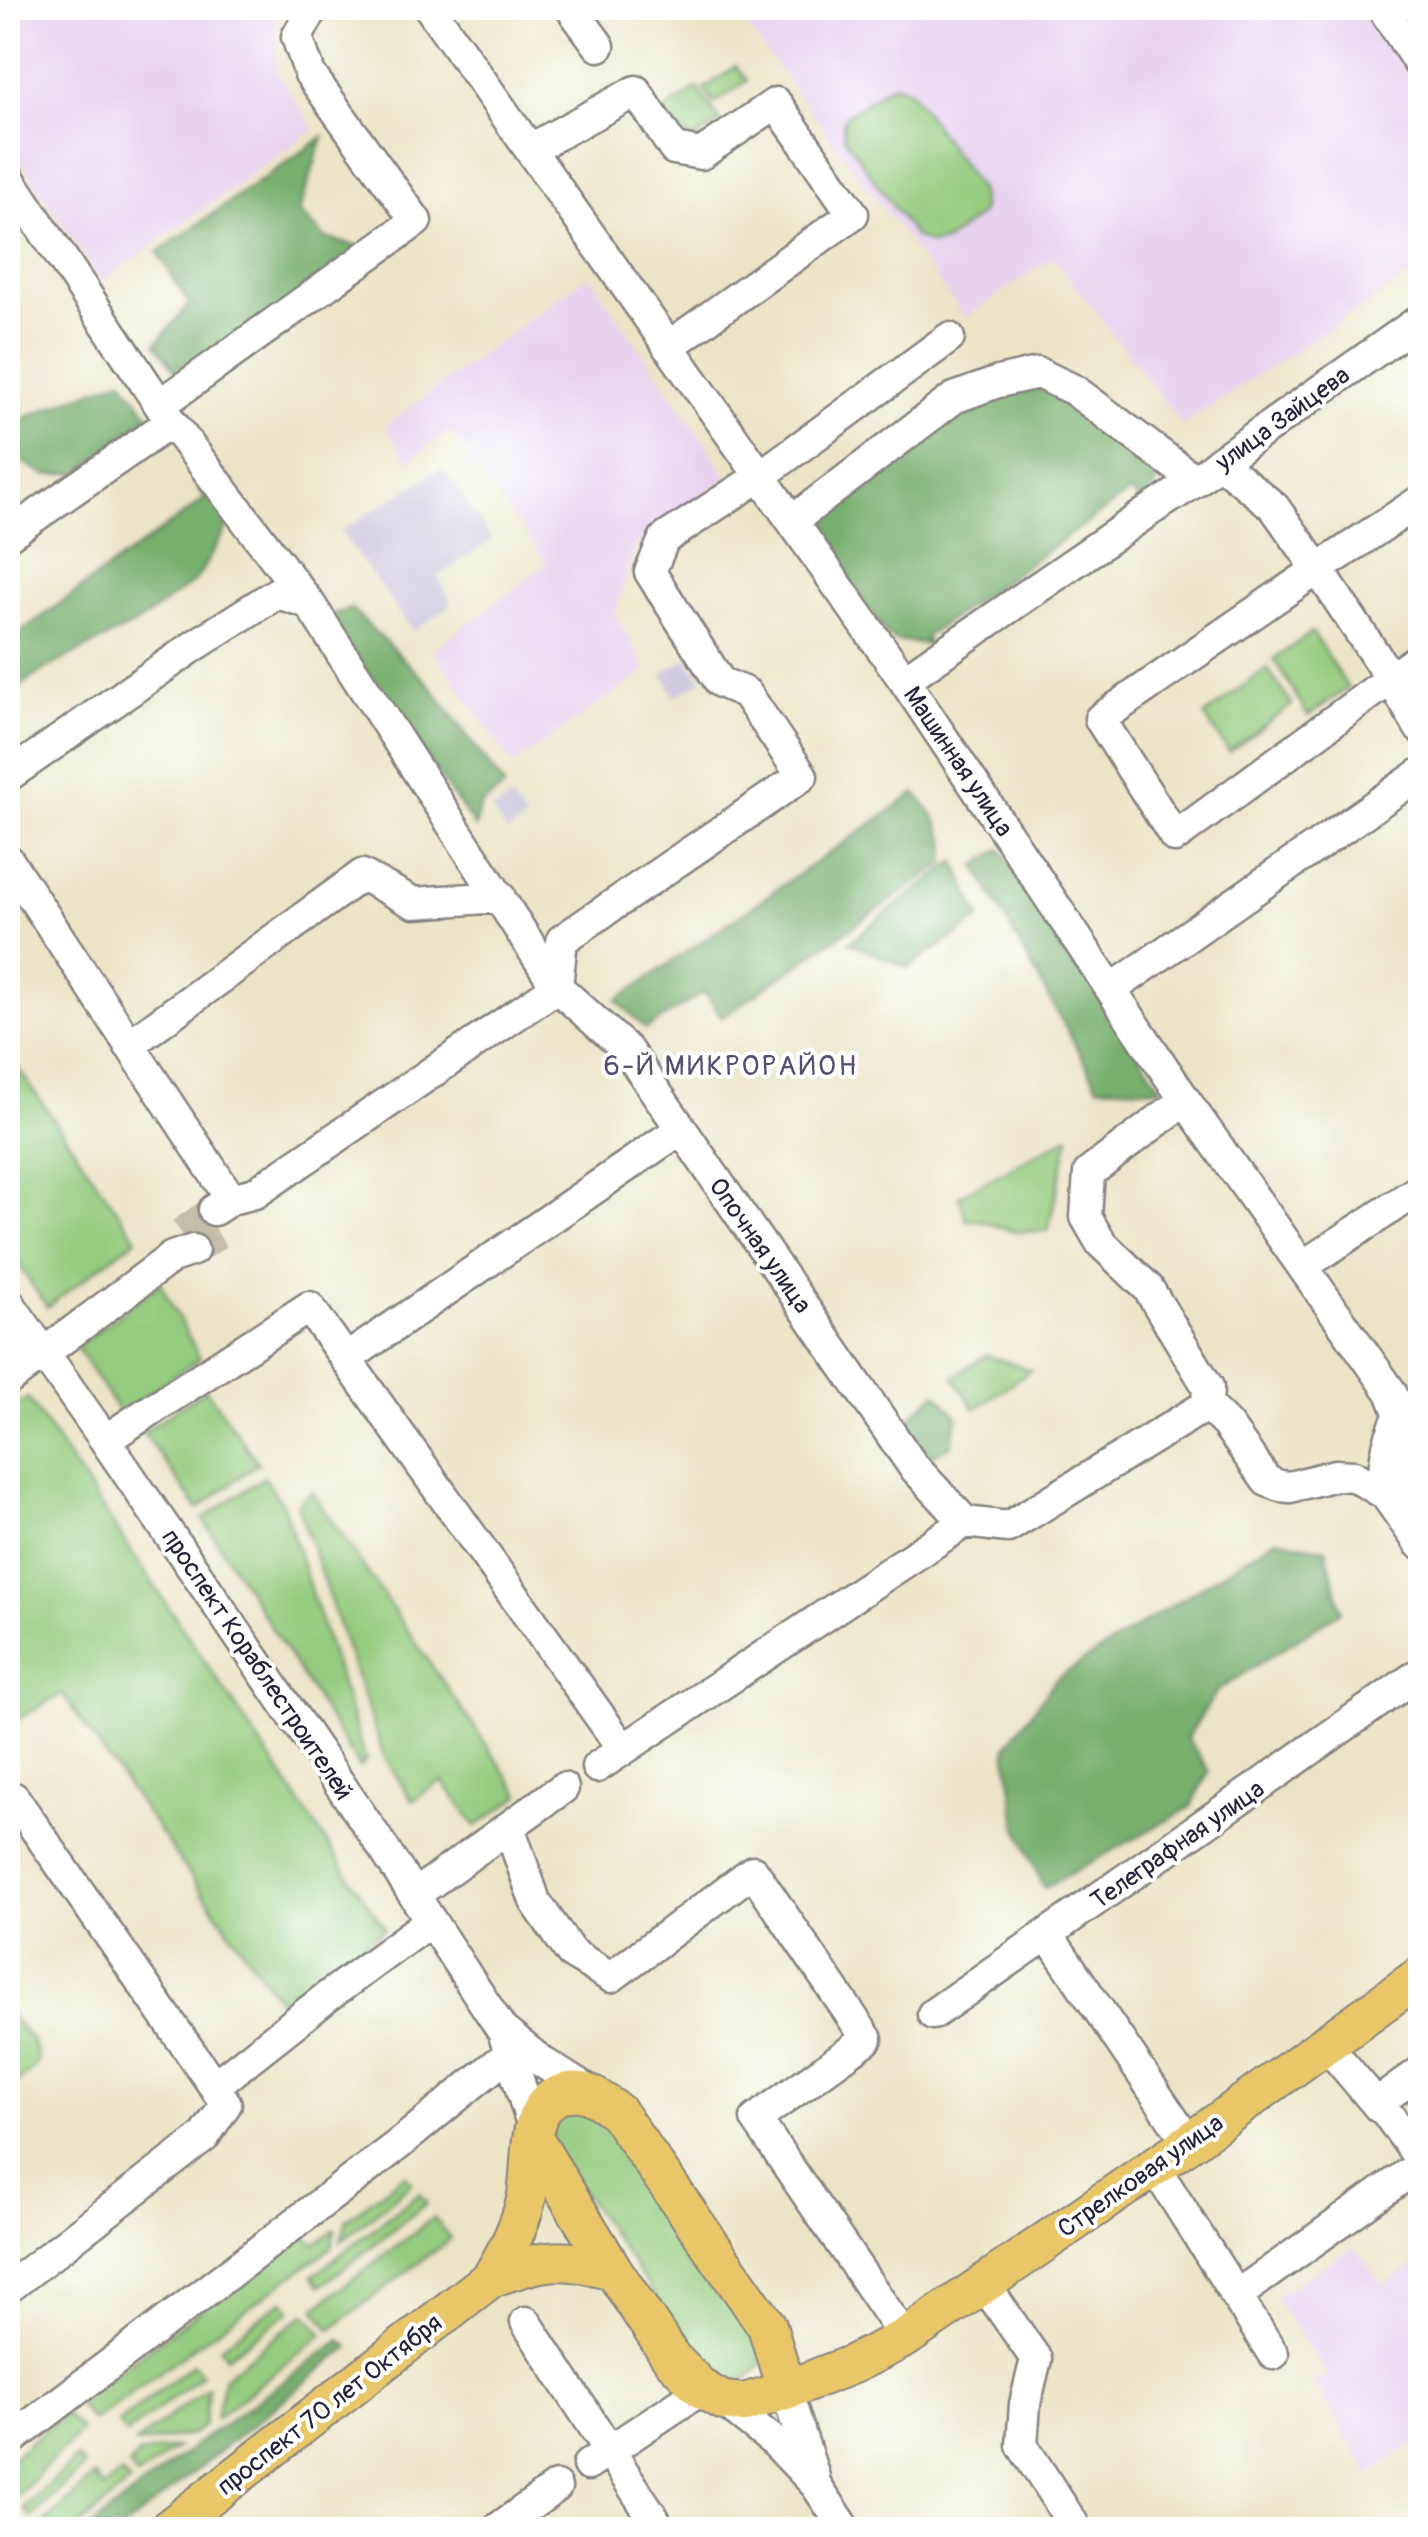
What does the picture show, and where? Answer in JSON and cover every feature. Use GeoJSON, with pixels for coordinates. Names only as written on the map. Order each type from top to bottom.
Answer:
{"type":"FeatureCollection","features":[{"type":"Feature","properties":{"kind":"main road","name":"Стрелковая улица"},"geometry":{"type":"LineString","coordinates":[[712,2395],[744,2402],[786,2390],[853,2364],[905,2338],[1189,2143],[1420,1976]]}},
{"type":"Feature","properties":{"kind":"main road"},"geometry":{"type":"LineString","coordinates":[[492,2278],[513,2241],[527,2198],[540,2110],[551,2098],[572,2090],[591,2093],[617,2112],[768,2326],[786,2390]]}},
{"type":"Feature","properties":{"kind":"main road"},"geometry":{"type":"LineString","coordinates":[[534,2134],[613,2270],[672,2359],[712,2395]]}},
{"type":"Feature","properties":{"kind":"main road"},"geometry":{"type":"LineString","coordinates":[[492,2278],[541,2261],[575,2260],[613,2270]]}},
{"type":"Feature","properties":{"kind":"main road","name":"проспект 70 лет Октября"},"geometry":{"type":"LineString","coordinates":[[168,2530],[492,2278]]}},
{"type":"Feature","properties":{"kind":"main road"},"geometry":{"type":"LineString","coordinates":[[768,2326],[820,2358],[853,2364]]}},
{"type":"Feature","properties":{"kind":"street"},"geometry":{"type":"LineString","coordinates":[[8,535],[416,221],[310,74],[296,37],[313,8]]}},
{"type":"Feature","properties":{"kind":"street","name":"Машинная улица"},"geometry":{"type":"LineString","coordinates":[[430,8],[904,680],[1185,1100],[1391,1392],[1400,1413],[1406,1486],[1419,1541]]}},
{"type":"Feature","properties":{"kind":"street"},"geometry":{"type":"LineString","coordinates":[[572,8],[599,46]]}},
{"type":"Feature","properties":{"kind":"street"},"geometry":{"type":"LineString","coordinates":[[1383,8],[1417,51]]}},
{"type":"Feature","properties":{"kind":"street"},"geometry":{"type":"LineString","coordinates":[[531,149],[636,92],[674,150],[701,154],[776,103],[853,214],[668,347]]}},
{"type":"Feature","properties":{"kind":"street","name":"Опочная улица"},"geometry":{"type":"LineString","coordinates":[[8,177],[165,414],[309,603],[557,986],[627,1050],[913,1466],[965,1522]]}},
{"type":"Feature","properties":{"kind":"street","name":"улица Зайцева"},"geometry":{"type":"LineString","coordinates":[[792,521],[954,398],[1038,373],[1074,390],[1208,472],[1420,320]]}},
{"type":"Feature","properties":{"kind":"street"},"geometry":{"type":"LineString","coordinates":[[8,860],[232,1208],[557,986],[562,940],[802,776],[746,693],[720,682],[650,572],[664,539],[760,478],[948,338]]}},
{"type":"Feature","properties":{"kind":"street"},"geometry":{"type":"LineString","coordinates":[[904,680],[1208,472],[1274,507],[1318,568],[1378,631],[1403,670],[1420,728]]}},
{"type":"Feature","properties":{"kind":"street"},"geometry":{"type":"LineString","coordinates":[[1403,670],[1175,836],[1100,719],[1420,501]]}},
{"type":"Feature","properties":{"kind":"street"},"geometry":{"type":"LineString","coordinates":[[8,776],[277,593],[309,603]]}},
{"type":"Feature","properties":{"kind":"street"},"geometry":{"type":"LineString","coordinates":[[1112,988],[1420,774]]}},
{"type":"Feature","properties":{"kind":"street"},"geometry":{"type":"LineString","coordinates":[[129,1045],[362,875],[414,903],[500,898]]}},
{"type":"Feature","properties":{"kind":"street"},"geometry":{"type":"LineString","coordinates":[[1185,1100],[1089,1173],[1086,1216],[1102,1243],[1148,1288],[1208,1386],[1207,1406],[1227,1425],[1267,1480],[1290,1487],[1344,1474],[1406,1486]]}},
{"type":"Feature","properties":{"kind":"street"},"geometry":{"type":"LineString","coordinates":[[346,1360],[681,1129]]}},
{"type":"Feature","properties":{"kind":"street"},"geometry":{"type":"LineString","coordinates":[[1302,1266],[1420,1190]]}},
{"type":"Feature","properties":{"kind":"street"},"geometry":{"type":"LineString","coordinates":[[8,1380],[182,1247]]}},
{"type":"Feature","properties":{"kind":"street","name":"проспект Кораблестроителей"},"geometry":{"type":"LineString","coordinates":[[8,1302],[422,1908],[506,2042]]}},
{"type":"Feature","properties":{"kind":"street"},"geometry":{"type":"LineString","coordinates":[[105,1440],[310,1307],[623,1749]]}},
{"type":"Feature","properties":{"kind":"street"},"geometry":{"type":"LineString","coordinates":[[597,1767],[965,1522],[1008,1527],[1207,1406]]}},
{"type":"Feature","properties":{"kind":"street","name":"Телеграфная улица"},"geometry":{"type":"LineString","coordinates":[[934,2014],[1420,1673]]}},
{"type":"Feature","properties":{"kind":"street"},"geometry":{"type":"LineString","coordinates":[[214,2086],[327,1997],[509,1827],[563,1788]]}},
{"type":"Feature","properties":{"kind":"street"},"geometry":{"type":"LineString","coordinates":[[8,1802],[14,1798],[226,2104],[204,2137],[8,2288]]}},
{"type":"Feature","properties":{"kind":"street"},"geometry":{"type":"LineString","coordinates":[[509,1827],[535,1901],[571,1953],[611,1976],[753,1871],[867,2038],[756,2119],[905,2338]]}},
{"type":"Feature","properties":{"kind":"street"},"geometry":{"type":"LineString","coordinates":[[1048,1936],[1189,2143]]}},
{"type":"Feature","properties":{"kind":"street"},"geometry":{"type":"LineString","coordinates":[[506,2042],[591,2093]]}},
{"type":"Feature","properties":{"kind":"street"},"geometry":{"type":"LineString","coordinates":[[506,2042],[534,2134]]}},
{"type":"Feature","properties":{"kind":"street"},"geometry":{"type":"LineString","coordinates":[[8,2442],[399,2144],[506,2042]]}},
{"type":"Feature","properties":{"kind":"street"},"geometry":{"type":"LineString","coordinates":[[1325,2043],[1378,2108]]}},
{"type":"Feature","properties":{"kind":"street"},"geometry":{"type":"LineString","coordinates":[[1236,2296],[1420,2162],[1379,2102],[1420,2072]]}},
{"type":"Feature","properties":{"kind":"street"},"geometry":{"type":"LineString","coordinates":[[1154,2166],[1273,2354]]}},
{"type":"Feature","properties":{"kind":"street"},"geometry":{"type":"LineString","coordinates":[[984,2284],[1036,2359],[1025,2404],[1022,2444],[1077,2530]]}},
{"type":"Feature","properties":{"kind":"street"},"geometry":{"type":"LineString","coordinates":[[526,2322],[598,2458],[661,2530]]}},
{"type":"Feature","properties":{"kind":"street"},"geometry":{"type":"LineString","coordinates":[[786,2390],[816,2484]]}},
{"type":"Feature","properties":{"kind":"street"},"geometry":{"type":"LineString","coordinates":[[598,2458],[712,2395],[776,2443],[816,2484],[846,2530]]}},
{"type":"Feature","properties":{"kind":"street"},"geometry":{"type":"LineString","coordinates":[[496,2530],[556,2487]]}},
{"type":"Feature","properties":{"kind":"shaded area"},"geometry":{"type":"Polygon","coordinates":[[[8,8],[275,8],[277,72],[314,129],[102,282],[8,144],[8,8]]]}},
{"type":"Feature","properties":{"kind":"shaded area"},"geometry":{"type":"Polygon","coordinates":[[[733,8],[1363,8],[1420,94],[1420,269],[1182,425],[1053,257],[965,318],[733,8]]]}},
{"type":"Feature","properties":{"kind":"shaded area"},"geometry":{"type":"Polygon","coordinates":[[[589,275],[728,477],[635,545],[615,614],[647,670],[513,765],[433,650],[547,563],[450,431],[408,461],[385,426],[589,275]]]}},
{"type":"Feature","properties":{"kind":"shaded area"},"geometry":{"type":"Polygon","coordinates":[[[443,468],[492,540],[438,576],[452,605],[413,632],[340,531],[443,468]]]}},
{"type":"Feature","properties":{"kind":"shaded area"},"geometry":{"type":"Polygon","coordinates":[[[687,658],[702,680],[675,697],[663,673],[687,658]]]}},
{"type":"Feature","properties":{"kind":"shaded area"},"geometry":{"type":"Polygon","coordinates":[[[511,798],[526,820],[507,833],[492,811],[511,798]]]}},
{"type":"Feature","properties":{"kind":"shaded area"},"geometry":{"type":"Polygon","coordinates":[[[1354,2247],[1383,2286],[1420,2261],[1420,2439],[1370,2475],[1313,2383],[1327,2374],[1274,2297],[1354,2247]]]}},
{"type":"Feature","properties":{"kind":"green space"},"geometry":{"type":"Polygon","coordinates":[[[736,66],[747,81],[714,104],[704,89],[736,66]]]}},
{"type":"Feature","properties":{"kind":"green space"},"geometry":{"type":"Polygon","coordinates":[[[895,84],[911,91],[980,191],[980,215],[945,242],[930,244],[914,236],[844,137],[846,116],[895,84]]]}},
{"type":"Feature","properties":{"kind":"green space"},"geometry":{"type":"Polygon","coordinates":[[[697,88],[721,122],[695,139],[683,137],[664,111],[697,88]]]}},
{"type":"Feature","properties":{"kind":"green space"},"geometry":{"type":"Polygon","coordinates":[[[323,137],[299,212],[325,238],[361,247],[191,392],[156,344],[189,304],[158,252],[323,137]]]}},
{"type":"Feature","properties":{"kind":"green space"},"geometry":{"type":"Polygon","coordinates":[[[122,379],[149,415],[79,473],[46,475],[9,454],[24,418],[122,379]]]}},
{"type":"Feature","properties":{"kind":"green space"},"geometry":{"type":"Polygon","coordinates":[[[1035,389],[1048,390],[1127,446],[1152,473],[1153,489],[1141,502],[1130,492],[925,637],[928,644],[896,641],[887,635],[809,520],[946,420],[978,402],[1035,389]]]}},
{"type":"Feature","properties":{"kind":"green space"},"geometry":{"type":"Polygon","coordinates":[[[210,473],[231,500],[226,530],[196,580],[139,622],[43,670],[8,695],[8,641],[205,499],[195,483],[210,473]]]}},
{"type":"Feature","properties":{"kind":"green space"},"geometry":{"type":"Polygon","coordinates":[[[351,609],[430,685],[505,787],[481,805],[475,827],[327,616],[351,609]]]}},
{"type":"Feature","properties":{"kind":"green space"},"geometry":{"type":"Polygon","coordinates":[[[1312,632],[1348,688],[1308,716],[1274,659],[1312,632]]]}},
{"type":"Feature","properties":{"kind":"green space"},"geometry":{"type":"Polygon","coordinates":[[[1267,668],[1292,705],[1229,752],[1204,716],[1267,668]]]}},
{"type":"Feature","properties":{"kind":"green space"},"geometry":{"type":"Polygon","coordinates":[[[916,793],[936,819],[947,844],[945,863],[722,1017],[704,992],[646,1029],[617,1000],[916,793]]]}},
{"type":"Feature","properties":{"kind":"green space"},"geometry":{"type":"Polygon","coordinates":[[[1001,849],[1162,1089],[1098,1086],[976,866],[1001,849]]]}},
{"type":"Feature","properties":{"kind":"green space"},"geometry":{"type":"Polygon","coordinates":[[[955,861],[980,919],[908,968],[849,942],[955,861]]]}},
{"type":"Feature","properties":{"kind":"green space"},"geometry":{"type":"Polygon","coordinates":[[[8,1054],[137,1239],[47,1307],[8,1249],[8,1054]]]}},
{"type":"Feature","properties":{"kind":"green space"},"geometry":{"type":"Polygon","coordinates":[[[1069,1136],[1048,1231],[1014,1232],[980,1220],[966,1220],[959,1196],[1069,1136]]]}},
{"type":"Feature","properties":{"kind":"green space"},"geometry":{"type":"Polygon","coordinates":[[[160,1283],[200,1358],[120,1414],[76,1347],[160,1283]]]}},
{"type":"Feature","properties":{"kind":"green space"},"geometry":{"type":"Polygon","coordinates":[[[986,1355],[1031,1370],[975,1409],[954,1377],[986,1355]]]}},
{"type":"Feature","properties":{"kind":"green space"},"geometry":{"type":"Polygon","coordinates":[[[206,1389],[258,1463],[198,1509],[143,1432],[206,1389]]]}},
{"type":"Feature","properties":{"kind":"green space"},"geometry":{"type":"Polygon","coordinates":[[[936,1393],[958,1416],[951,1446],[913,1466],[899,1428],[936,1393]]]}},
{"type":"Feature","properties":{"kind":"green space"},"geometry":{"type":"Polygon","coordinates":[[[28,1398],[385,1929],[282,2005],[62,1694],[8,1725],[8,1411],[28,1398]]]}},
{"type":"Feature","properties":{"kind":"green space"},"geometry":{"type":"Polygon","coordinates":[[[264,1477],[283,1505],[366,1761],[359,1767],[203,1519],[264,1477]]]}},
{"type":"Feature","properties":{"kind":"green space"},"geometry":{"type":"Polygon","coordinates":[[[312,1492],[521,1795],[476,1826],[442,1781],[412,1801],[383,1754],[297,1504],[312,1492]]]}},
{"type":"Feature","properties":{"kind":"green space"},"geometry":{"type":"Polygon","coordinates":[[[1276,1539],[1326,1549],[1341,1611],[1217,1691],[1187,1738],[1209,1771],[1191,1807],[1044,1888],[1017,1826],[1006,1747],[1056,1679],[1276,1539]]]}},
{"type":"Feature","properties":{"kind":"green space"},"geometry":{"type":"Polygon","coordinates":[[[8,2012],[32,2041],[38,2057],[33,2069],[8,2090],[8,2012]]]}},
{"type":"Feature","properties":{"kind":"green space"},"geometry":{"type":"Polygon","coordinates":[[[567,2107],[600,2110],[757,2329],[762,2363],[743,2380],[728,2382],[706,2369],[555,2153],[553,2128],[567,2107]]]}},
{"type":"Feature","properties":{"kind":"green space"},"geometry":{"type":"Polygon","coordinates":[[[405,2174],[412,2183],[341,2241],[347,2219],[405,2174]]]}},
{"type":"Feature","properties":{"kind":"green space"},"geometry":{"type":"Polygon","coordinates":[[[419,2193],[427,2203],[321,2286],[313,2276],[419,2193]]]}},
{"type":"Feature","properties":{"kind":"green space"},"geometry":{"type":"Polygon","coordinates":[[[434,2217],[451,2238],[331,2329],[315,2308],[434,2217]]]}},
{"type":"Feature","properties":{"kind":"green space"},"geometry":{"type":"Polygon","coordinates":[[[335,2229],[332,2247],[92,2421],[76,2402],[303,2234],[315,2244],[335,2229]]]}},
{"type":"Feature","properties":{"kind":"green space"},"geometry":{"type":"Polygon","coordinates":[[[284,2300],[291,2310],[227,2357],[220,2347],[284,2300]]]}},
{"type":"Feature","properties":{"kind":"green space"},"geometry":{"type":"Polygon","coordinates":[[[306,2313],[323,2334],[216,2418],[224,2377],[306,2313]]]}},
{"type":"Feature","properties":{"kind":"green space"},"geometry":{"type":"Polygon","coordinates":[[[341,2340],[349,2347],[123,2529],[88,2529],[207,2436],[341,2340]]]}},
{"type":"Feature","properties":{"kind":"green space"},"geometry":{"type":"Polygon","coordinates":[[[193,2364],[202,2375],[126,2434],[118,2423],[193,2364]]]}},
{"type":"Feature","properties":{"kind":"green space"},"geometry":{"type":"Polygon","coordinates":[[[208,2387],[204,2425],[192,2435],[134,2444],[208,2387]]]}},
{"type":"Feature","properties":{"kind":"green space"},"geometry":{"type":"Polygon","coordinates":[[[64,2413],[81,2430],[15,2499],[8,2496],[8,2461],[64,2413]]]}},
{"type":"Feature","properties":{"kind":"green space"},"geometry":{"type":"Polygon","coordinates":[[[178,2447],[137,2477],[129,2466],[140,2454],[178,2447]]]}},
{"type":"Feature","properties":{"kind":"green space"},"geometry":{"type":"Polygon","coordinates":[[[77,2458],[84,2466],[32,2517],[24,2508],[77,2458]]]}},
{"type":"Feature","properties":{"kind":"green space"},"geometry":{"type":"Polygon","coordinates":[[[121,2474],[130,2483],[76,2529],[39,2529],[94,2476],[104,2488],[121,2474]]]}},
{"type":"Feature","properties":{"kind":"tunnel"},"geometry":{"type":"LineString","coordinates":[[181,1233],[214,1210]]}},
{"type":"Feature","properties":{"kind":"tunnel"},"geometry":{"type":"LineString","coordinates":[[193,1250],[227,1229]]}},
{"type":"Feature","properties":{"kind":"district","name":"6-Й МИКРОРАЙОН"},"geometry":{"type":"Point","coordinates":[731,1065]}}]}
